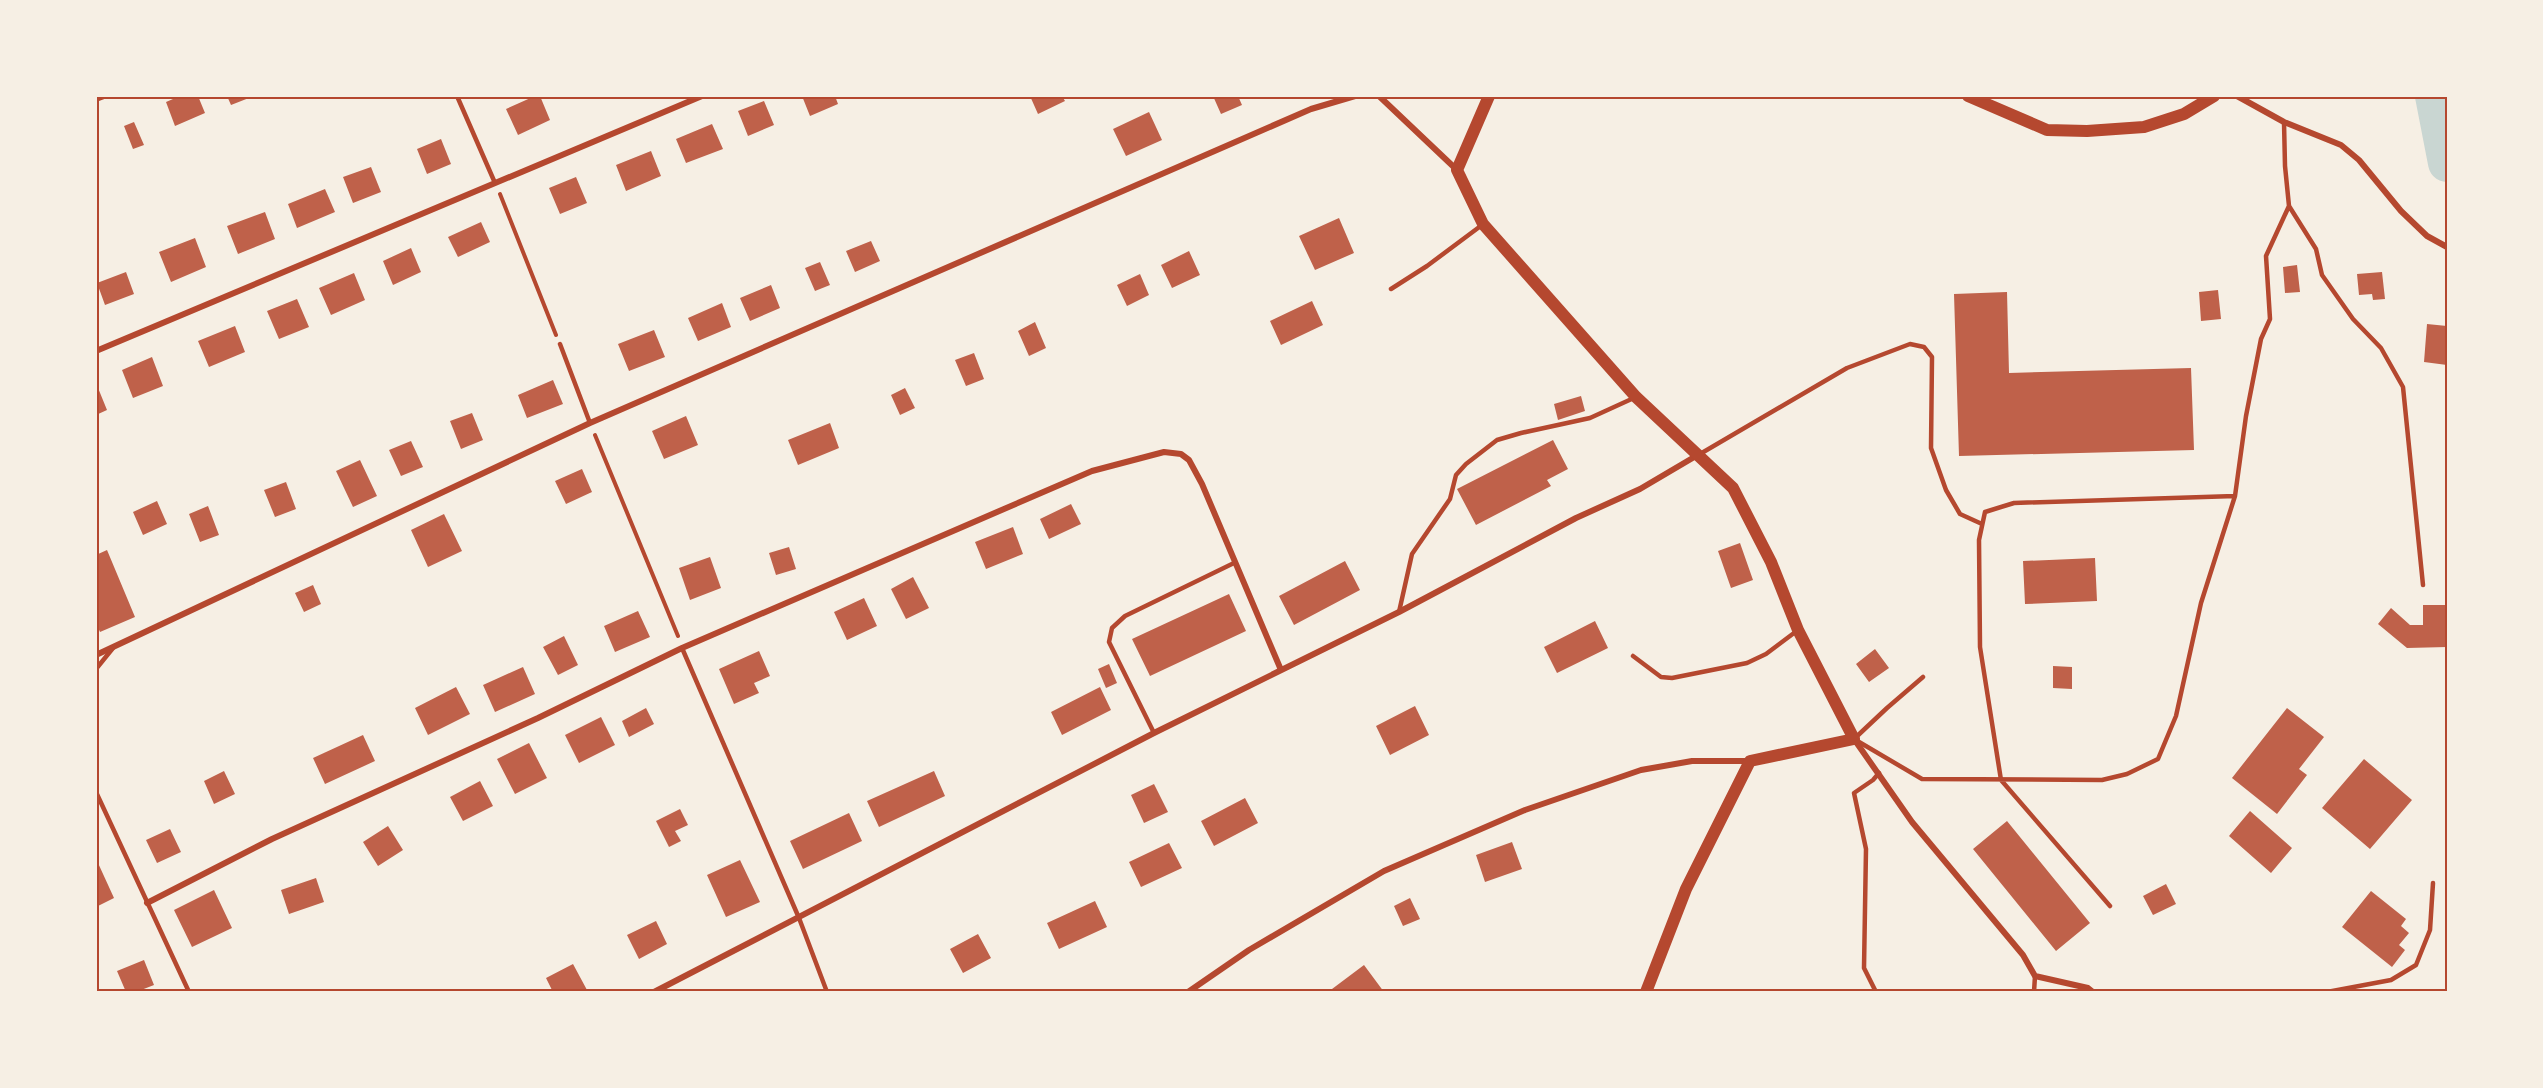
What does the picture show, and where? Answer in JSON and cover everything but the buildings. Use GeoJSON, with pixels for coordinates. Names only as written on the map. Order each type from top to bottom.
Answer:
{"type":"FeatureCollection","features":[{"type":"Feature","properties":{"kind":"main road"},"geometry":{"type":"LineString","coordinates":[[1489,96],[1457,170],[1483,224],[1636,397],[1696,456],[1733,488],[1771,562],[1798,630],[1854,739],[1750,761],[1686,889],[1646,992]]}},
{"type":"Feature","properties":{"kind":"main road"},"geometry":{"type":"LineString","coordinates":[[1968,96],[2047,130],[2087,131],[2144,127],[2184,114],[2214,96]]}},
{"type":"Feature","properties":{"kind":"street"},"geometry":{"type":"LineString","coordinates":[[96,99],[104,96]]}},
{"type":"Feature","properties":{"kind":"street"},"geometry":{"type":"LineString","coordinates":[[96,351],[702,96]]}},
{"type":"Feature","properties":{"kind":"street"},"geometry":{"type":"LineString","coordinates":[[96,655],[590,423],[1311,109],[1355,96]]}},
{"type":"Feature","properties":{"kind":"street"},"geometry":{"type":"LineString","coordinates":[[1379,96],[1457,170]]}},
{"type":"Feature","properties":{"kind":"street"},"geometry":{"type":"LineString","coordinates":[[2237,96],[2284,122],[2341,145],[2359,160],[2401,211],[2427,236],[2447,247]]}},
{"type":"Feature","properties":{"kind":"street"},"geometry":{"type":"LineString","coordinates":[[147,903],[272,839],[682,648],[1092,471],[1164,452],[1180,454],[1189,460],[1202,484],[1281,670]]}},
{"type":"Feature","properties":{"kind":"street"},"geometry":{"type":"LineString","coordinates":[[654,992],[1154,733],[1399,612],[1576,518],[1640,489],[1696,456]]}},
{"type":"Feature","properties":{"kind":"street"},"geometry":{"type":"LineString","coordinates":[[1854,739],[1912,822],[2023,956],[2035,976],[2088,988],[2093,992]]}},
{"type":"Feature","properties":{"kind":"street"},"geometry":{"type":"LineString","coordinates":[[1188,992],[1249,950],[1384,871],[1525,810],[1641,770],[1692,761],[1750,761]]}},
{"type":"Feature","properties":{"kind":"lane"},"geometry":{"type":"LineString","coordinates":[[457,96],[495,183]]}},
{"type":"Feature","properties":{"kind":"lane"},"geometry":{"type":"LineString","coordinates":[[2284,122],[2284,166],[2289,206],[2316,249],[2322,276],[2353,319],[2381,348],[2403,387],[2423,585]]}},
{"type":"Feature","properties":{"kind":"lane"},"geometry":{"type":"LineString","coordinates":[[1923,677],[1854,739],[1922,778],[2102,780],[2127,774],[2158,759],[2176,716],[2201,603],[2235,496],[2259,350],[2270,319],[2266,256],[2289,206]]}},
{"type":"Feature","properties":{"kind":"lane"},"geometry":{"type":"LineString","coordinates":[[1391,289],[1427,266],[1483,224]]}},
{"type":"Feature","properties":{"kind":"lane"},"geometry":{"type":"LineString","coordinates":[[560,344],[590,423]]}},
{"type":"Feature","properties":{"kind":"lane"},"geometry":{"type":"LineString","coordinates":[[1696,456],[1740,428],[1847,368],[1911,344],[1924,347],[1932,357],[1931,448],[1946,490],[1960,514],[1982,524]]}},
{"type":"Feature","properties":{"kind":"lane"},"geometry":{"type":"LineString","coordinates":[[1399,612],[1412,554],[1450,499],[1456,475],[1466,464],[1497,440],[1590,418],[1636,397]]}},
{"type":"Feature","properties":{"kind":"lane"},"geometry":{"type":"LineString","coordinates":[[2110,906],[2001,780],[1980,647],[1979,540],[1985,512],[2014,503],[2235,496]]}},
{"type":"Feature","properties":{"kind":"lane"},"geometry":{"type":"LineString","coordinates":[[1154,733],[1109,642],[1112,627],[1125,616],[1234,563]]}},
{"type":"Feature","properties":{"kind":"lane"},"geometry":{"type":"LineString","coordinates":[[1634,656],[1661,677],[1672,678],[1747,663],[1766,654],[1798,630]]}},
{"type":"Feature","properties":{"kind":"lane"},"geometry":{"type":"LineString","coordinates":[[96,669],[114,647]]}},
{"type":"Feature","properties":{"kind":"lane"},"geometry":{"type":"LineString","coordinates":[[682,648],[799,918],[827,992]]}},
{"type":"Feature","properties":{"kind":"lane"},"geometry":{"type":"LineString","coordinates":[[1876,992],[1864,968],[1866,849],[1854,793],[1879,773]]}},
{"type":"Feature","properties":{"kind":"lane"},"geometry":{"type":"LineString","coordinates":[[96,792],[189,992]]}},
{"type":"Feature","properties":{"kind":"lane"},"geometry":{"type":"LineString","coordinates":[[2327,992],[2391,980],[2416,965],[2430,930],[2433,884]]}},
{"type":"Feature","properties":{"kind":"lane"},"geometry":{"type":"LineString","coordinates":[[2034,992],[2035,976]]}},
{"type":"Feature","properties":{"kind":"path"},"geometry":{"type":"LineString","coordinates":[[495,183],[560,344]]}},
{"type":"Feature","properties":{"kind":"path"},"geometry":{"type":"LineString","coordinates":[[590,423],[682,648]]}},
{"type":"Feature","properties":{"kind":"waterway"},"geometry":{"type":"LineString","coordinates":[[2434,96],[2447,163]]}}]}
